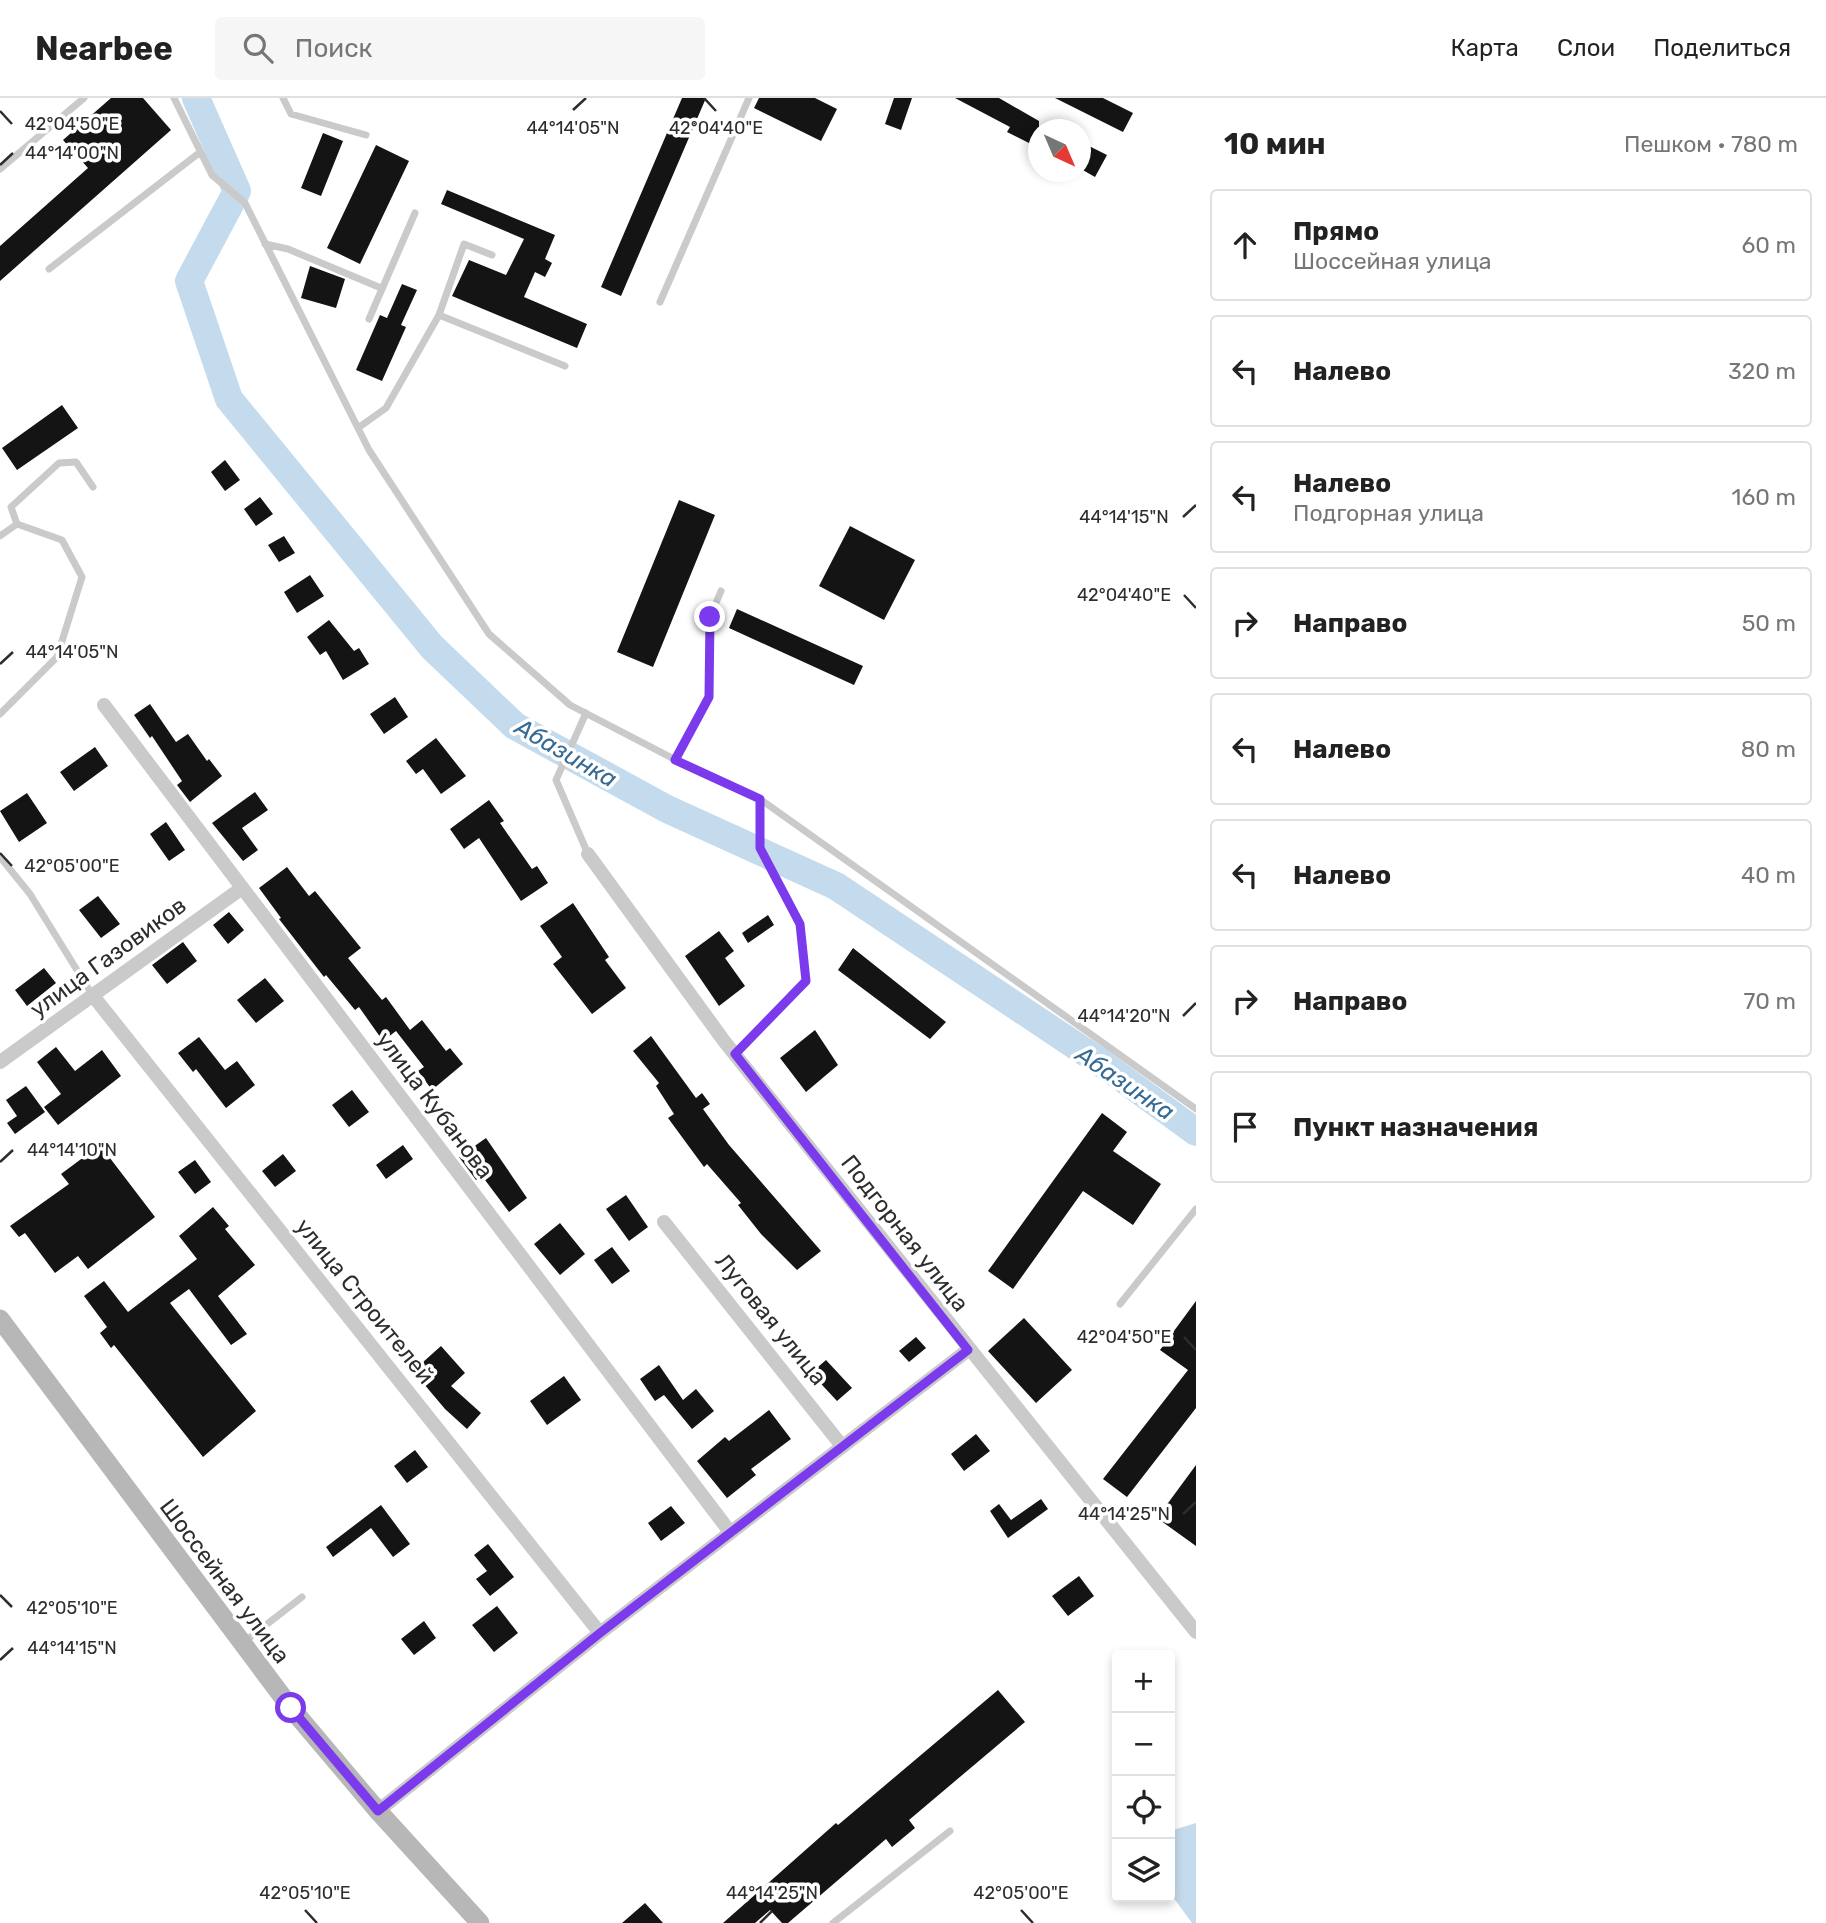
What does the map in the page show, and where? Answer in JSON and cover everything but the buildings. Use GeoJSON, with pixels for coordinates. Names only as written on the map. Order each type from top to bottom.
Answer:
{"type":"FeatureCollection","features":[{"type":"Feature","properties":{"kind":"main road","name":"Шоссейная улица"},"geometry":{"type":"LineString","coordinates":[[0,1319],[240,1645],[378,1811],[480,1923]]}},
{"type":"Feature","properties":{"kind":"main road","name":"Шоссейная улица"},"geometry":{"type":"LineString","coordinates":[[0,1329],[240,1654],[356,1794],[472,1923]]}},
{"type":"Feature","properties":{"kind":"street","name":"улица Кубанова"},"geometry":{"type":"LineString","coordinates":[[104,705],[730,1532]]}},
{"type":"Feature","properties":{"kind":"street","name":"Подгорная улица"},"geometry":{"type":"LineString","coordinates":[[588,854],[735,1054],[968,1350],[1196,1632]]}},
{"type":"Feature","properties":{"kind":"street","name":"улица Газовиков"},"geometry":{"type":"LineString","coordinates":[[0,1062],[94,997],[242,888]]}},
{"type":"Feature","properties":{"kind":"street","name":"улица Строителей"},"geometry":{"type":"LineString","coordinates":[[94,997],[600,1633]]}},
{"type":"Feature","properties":{"kind":"street","name":"Луговая улица"},"geometry":{"type":"LineString","coordinates":[[664,1222],[842,1446]]}},
{"type":"Feature","properties":{"kind":"street"},"geometry":{"type":"LineString","coordinates":[[378,1811],[600,1633],[968,1350]]}},
{"type":"Feature","properties":{"kind":"lane"},"geometry":{"type":"LineString","coordinates":[[0,169],[83,98]]}},
{"type":"Feature","properties":{"kind":"lane"},"geometry":{"type":"LineString","coordinates":[[174,98],[212,175],[245,203],[358,428],[489,634],[570,705],[675,760],[760,799],[1196,1109]]}},
{"type":"Feature","properties":{"kind":"lane"},"geometry":{"type":"LineString","coordinates":[[283,98],[291,114],[366,135]]}},
{"type":"Feature","properties":{"kind":"lane"},"geometry":{"type":"LineString","coordinates":[[660,302],[749,98]]}},
{"type":"Feature","properties":{"kind":"lane"},"geometry":{"type":"LineString","coordinates":[[49,269],[199,153]]}},
{"type":"Feature","properties":{"kind":"lane"},"geometry":{"type":"LineString","coordinates":[[369,319],[415,213]]}},
{"type":"Feature","properties":{"kind":"lane"},"geometry":{"type":"LineString","coordinates":[[265,244],[288,249],[382,288]]}},
{"type":"Feature","properties":{"kind":"lane"},"geometry":{"type":"LineString","coordinates":[[358,428],[386,408],[439,315],[464,244],[492,255]]}},
{"type":"Feature","properties":{"kind":"lane"},"geometry":{"type":"LineString","coordinates":[[439,315],[565,366]]}},
{"type":"Feature","properties":{"kind":"lane"},"geometry":{"type":"LineString","coordinates":[[17,524],[11,507],[59,463],[76,462],[93,487]]}},
{"type":"Feature","properties":{"kind":"lane"},"geometry":{"type":"LineString","coordinates":[[0,536],[17,524]]}},
{"type":"Feature","properties":{"kind":"lane"},"geometry":{"type":"LineString","coordinates":[[0,714],[57,657],[82,577],[62,540],[17,524]]}},
{"type":"Feature","properties":{"kind":"lane"},"geometry":{"type":"LineString","coordinates":[[675,760],[709,697],[710,617],[720,590]]}},
{"type":"Feature","properties":{"kind":"lane"},"geometry":{"type":"LineString","coordinates":[[586,713],[556,780],[588,854]]}},
{"type":"Feature","properties":{"kind":"lane"},"geometry":{"type":"LineString","coordinates":[[735,1054],[806,981],[800,924],[760,848],[760,799]]}},
{"type":"Feature","properties":{"kind":"lane"},"geometry":{"type":"LineString","coordinates":[[0,857],[30,894],[94,997]]}},
{"type":"Feature","properties":{"kind":"lane"},"geometry":{"type":"LineString","coordinates":[[1120,1304],[1196,1209]]}},
{"type":"Feature","properties":{"kind":"lane"},"geometry":{"type":"LineString","coordinates":[[240,1645],[302,1597]]}},
{"type":"Feature","properties":{"kind":"lane"},"geometry":{"type":"LineString","coordinates":[[833,1923],[950,1831]]}},
{"type":"Feature","properties":{"kind":"water"},"geometry":{"type":"Polygon","coordinates":[[[1196,1823],[1196,1923],[1192,1923],[1175,1900],[1175,1829],[1196,1823]]]}},
{"type":"Feature","properties":{"kind":"waterway","name":"Абазинка"},"geometry":{"type":"LineString","coordinates":[[196,98],[237,191],[189,281],[229,399],[432,647],[515,726],[667,809],[836,886],[1100,1062],[1196,1132]]}},
{"type":"Feature","properties":{"kind":"route"},"geometry":{"type":"LineString","coordinates":[[291,1708],[378,1811],[600,1633],[968,1350],[735,1054],[806,981],[806,966],[800,924],[760,848],[760,799],[675,760],[709,697],[710,617]]}}]}
